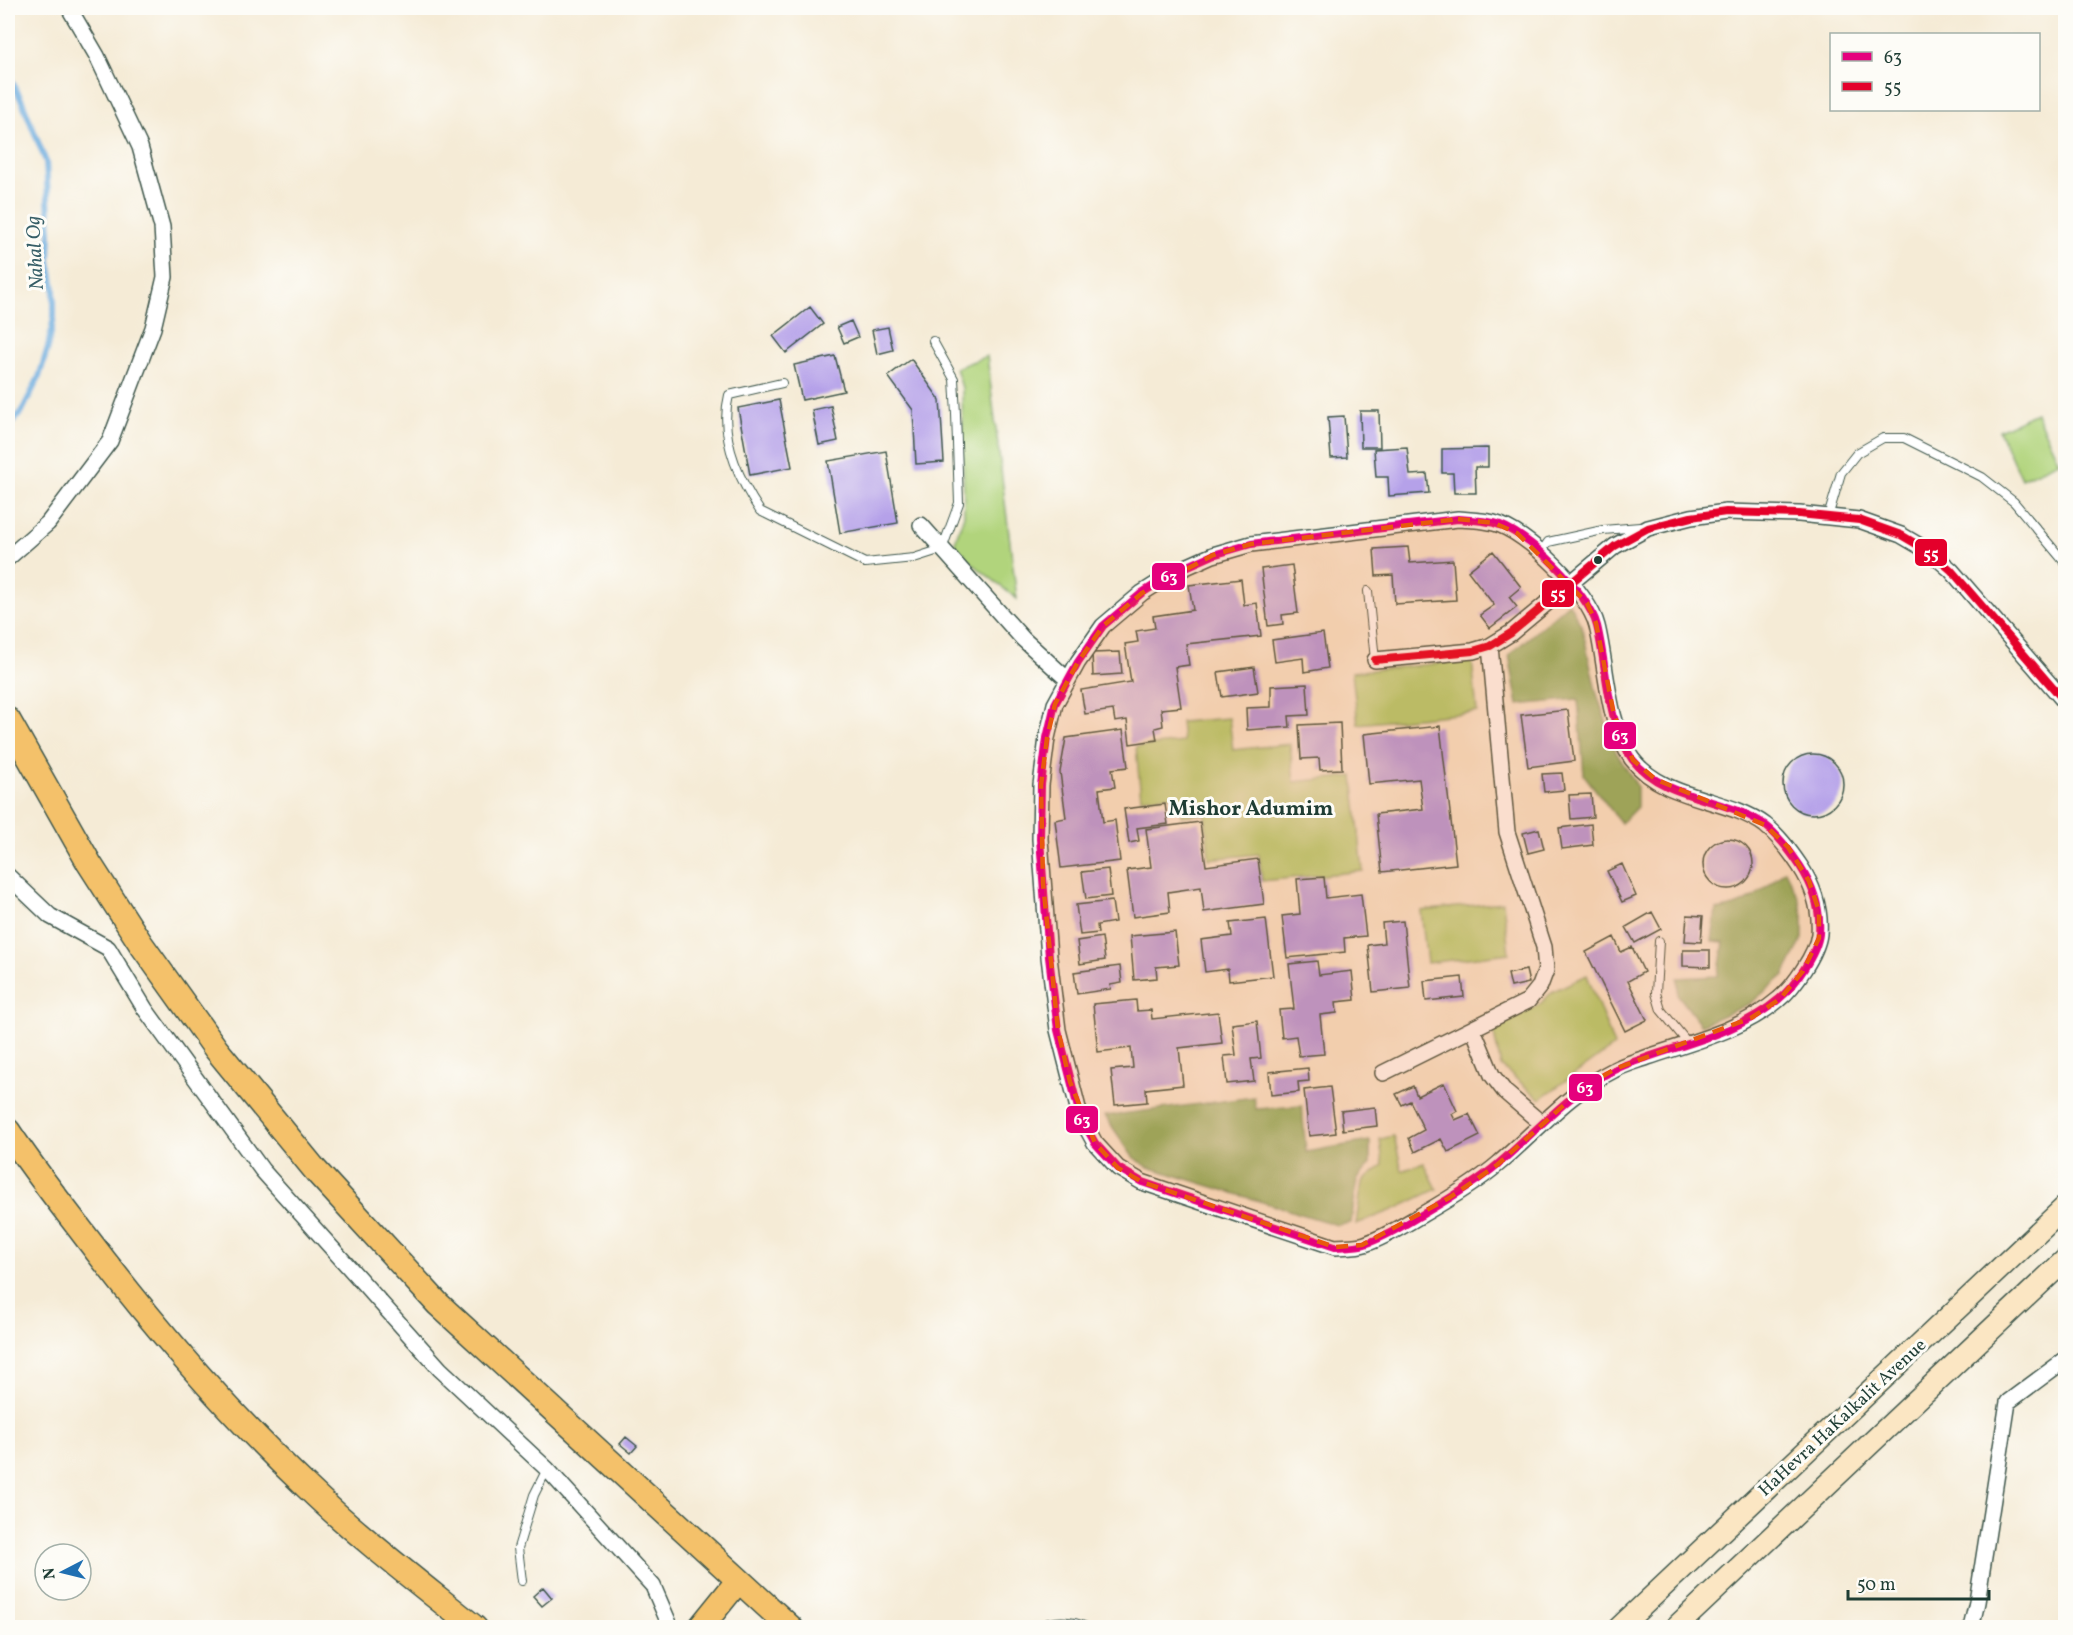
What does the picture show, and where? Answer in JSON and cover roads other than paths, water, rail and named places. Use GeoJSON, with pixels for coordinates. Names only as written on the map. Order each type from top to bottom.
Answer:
{"type":"FeatureCollection","features":[{"type":"Feature","properties":{"kind":"main road"},"geometry":{"type":"LineString","coordinates":[[8,720],[89,863],[141,944],[216,1049],[316,1171],[438,1304],[791,1628]]}},
{"type":"Feature","properties":{"kind":"main road"},"geometry":{"type":"LineString","coordinates":[[8,1131],[126,1290],[222,1402],[307,1488],[375,1549],[475,1628]]}},
{"type":"Feature","properties":{"kind":"main road","name":"HaHevra HaKalkalit Avenue"},"geometry":{"type":"LineString","coordinates":[[1619,1628],[2066,1206]]}},
{"type":"Feature","properties":{"kind":"main road","name":"HaHevra HaKalkalit Avenue"},"geometry":{"type":"LineString","coordinates":[[1675,1628],[2066,1259]]}},
{"type":"Feature","properties":{"kind":"main road"},"geometry":{"type":"LineString","coordinates":[[700,1628],[738,1581]]}},
{"type":"Feature","properties":{"kind":"main road"},"geometry":{"type":"LineString","coordinates":[[719,1628],[738,1581]]}},
{"type":"Feature","properties":{"kind":"street"},"geometry":{"type":"LineString","coordinates":[[9,551],[48,523],[110,441],[147,345],[165,278],[162,227],[140,147],[97,56],[69,8]]}},
{"type":"Feature","properties":{"kind":"street"},"geometry":{"type":"LineString","coordinates":[[1375,660],[1473,651],[1490,646],[1511,633],[1615,546],[1648,528],[1691,517],[1726,512],[1799,514],[1859,520],[1901,535],[1930,552],[1951,570],[2066,703]]}},
{"type":"Feature","properties":{"kind":"street"},"geometry":{"type":"LineString","coordinates":[[1458,519],[1494,523],[1517,533],[1541,552],[1571,583],[1587,603],[1596,623],[1614,715],[1621,738],[1633,760],[1655,779],[1689,796],[1742,813],[1765,825],[1788,847],[1809,880],[1819,911],[1819,938],[1803,971],[1780,999],[1751,1018],[1717,1033],[1616,1069],[1583,1088],[1558,1107],[1497,1165],[1390,1234],[1362,1245],[1335,1247],[1143,1182],[1118,1168],[1095,1143],[1080,1116],[1058,1030],[1049,957],[1040,839],[1041,785],[1047,738],[1055,704],[1078,662],[1103,626],[1142,593],[1177,571],[1213,555],[1251,544],[1458,519]]}},
{"type":"Feature","properties":{"kind":"street"},"geometry":{"type":"LineString","coordinates":[[921,525],[1023,639],[1068,680]]}},
{"type":"Feature","properties":{"kind":"street"},"geometry":{"type":"LineString","coordinates":[[1383,1073],[1528,1001],[1540,986],[1546,970],[1544,947],[1507,832],[1490,646]]}},
{"type":"Feature","properties":{"kind":"street"},"geometry":{"type":"LineString","coordinates":[[8,876],[50,916],[108,948],[145,1009],[262,1170],[441,1369],[547,1469],[653,1586],[671,1628]]}},
{"type":"Feature","properties":{"kind":"street"},"geometry":{"type":"LineString","coordinates":[[1473,1029],[1492,1075],[1505,1092],[1541,1123]]}},
{"type":"Feature","properties":{"kind":"street"},"geometry":{"type":"LineString","coordinates":[[1971,1628],[2008,1402],[2066,1359]]}},
{"type":"Feature","properties":{"kind":"lane"},"geometry":{"type":"LineString","coordinates":[[782,383],[729,395],[725,411],[728,444],[750,496],[760,511],[865,563],[914,558],[942,549],[959,503],[954,379],[933,341]]}},
{"type":"Feature","properties":{"kind":"lane"},"geometry":{"type":"LineString","coordinates":[[1828,517],[1840,473],[1857,453],[1882,438],[1904,438],[1982,477],[2014,502],[2066,564]]}},
{"type":"Feature","properties":{"kind":"lane"},"geometry":{"type":"LineString","coordinates":[[1541,552],[1548,542],[1604,530],[1657,526]]}},
{"type":"Feature","properties":{"kind":"lane"},"geometry":{"type":"LineString","coordinates":[[1368,591],[1375,660]]}},
{"type":"Feature","properties":{"kind":"lane"},"geometry":{"type":"LineString","coordinates":[[1659,941],[1656,993],[1661,1010],[1688,1043]]}},
{"type":"Feature","properties":{"kind":"lane"},"geometry":{"type":"LineString","coordinates":[[522,1581],[518,1548],[534,1495],[547,1469]]}},
{"type":"Feature","properties":{"kind":"lane"},"geometry":{"type":"LineString","coordinates":[[1035,1628],[1055,1620],[1076,1621],[1089,1628]]}},
{"type":"Feature","properties":{"kind":"waterway","name":"Nahal Og"},"geometry":{"type":"LineString","coordinates":[[8,74],[22,101],[46,162],[49,260],[54,289],[54,317],[39,377],[22,411],[8,428]]}},
{"type":"Feature","properties":{"kind":"district","name":"Mishor Adumim"},"geometry":{"type":"Point","coordinates":[1251,808]}}]}
